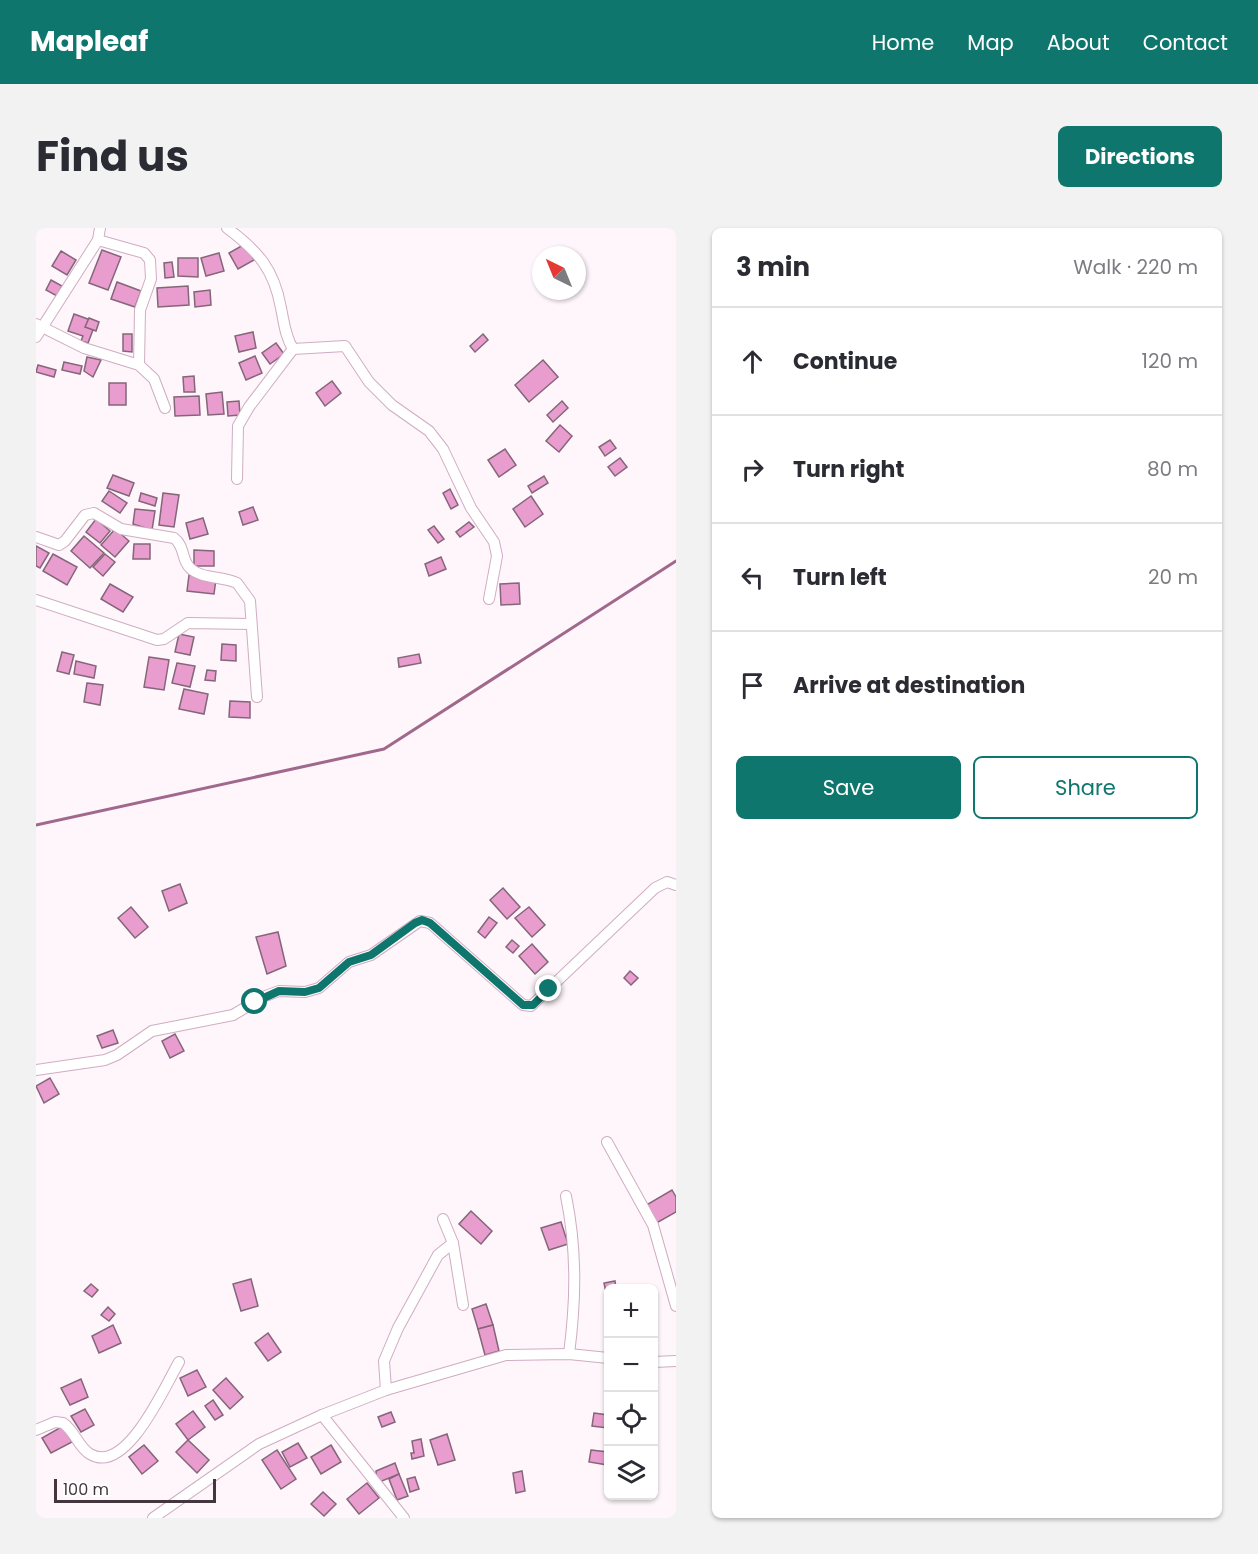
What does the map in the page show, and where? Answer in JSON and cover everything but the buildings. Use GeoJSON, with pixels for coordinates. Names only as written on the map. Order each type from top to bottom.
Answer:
{"type":"FeatureCollection","features":[{"type":"Feature","properties":{"kind":"street"},"geometry":{"type":"LineString","coordinates":[[36,337],[38,326],[98,240],[100,228]]}},
{"type":"Feature","properties":{"kind":"street"},"geometry":{"type":"LineString","coordinates":[[227,228],[257,252],[276,282],[285,330],[292,349]]}},
{"type":"Feature","properties":{"kind":"street"},"geometry":{"type":"LineString","coordinates":[[98,240],[144,254],[150,260],[151,279],[140,310],[140,365]]}},
{"type":"Feature","properties":{"kind":"street"},"geometry":{"type":"LineString","coordinates":[[38,326],[84,348],[140,365],[154,379],[165,408]]}},
{"type":"Feature","properties":{"kind":"street"},"geometry":{"type":"LineString","coordinates":[[237,479],[238,426],[249,406],[292,349],[345,346],[369,382],[392,405],[429,431],[443,449],[471,508],[494,542],[497,556],[489,599]]}},
{"type":"Feature","properties":{"kind":"street"},"geometry":{"type":"LineString","coordinates":[[36,537],[59,544],[90,513],[121,529],[174,538],[181,543],[189,567],[196,572],[237,583],[246,593],[255,654],[257,698]]}},
{"type":"Feature","properties":{"kind":"street"},"geometry":{"type":"LineString","coordinates":[[36,600],[95,618],[149,640],[164,639],[188,623],[251,624]]}},
{"type":"Feature","properties":{"kind":"street"},"geometry":{"type":"LineString","coordinates":[[36,1070],[105,1060],[117,1055],[152,1031],[233,1015],[263,997],[279,991],[305,992],[319,988],[349,962],[371,955],[420,921],[430,923],[519,1001],[531,1006],[655,888],[667,882],[676,885]]}},
{"type":"Feature","properties":{"kind":"street"},"geometry":{"type":"LineString","coordinates":[[607,1142],[653,1225],[676,1306]]}},
{"type":"Feature","properties":{"kind":"street"},"geometry":{"type":"LineString","coordinates":[[566,1196],[573,1230],[576,1296],[569,1354]]}},
{"type":"Feature","properties":{"kind":"street"},"geometry":{"type":"LineString","coordinates":[[443,1219],[453,1243],[463,1305]]}},
{"type":"Feature","properties":{"kind":"street"},"geometry":{"type":"LineString","coordinates":[[386,1390],[384,1361],[398,1328],[438,1255],[453,1243]]}},
{"type":"Feature","properties":{"kind":"street"},"geometry":{"type":"LineString","coordinates":[[153,1518],[259,1444],[322,1415],[386,1390],[506,1356],[569,1354],[604,1358]]}},
{"type":"Feature","properties":{"kind":"street"},"geometry":{"type":"LineString","coordinates":[[658,1362],[676,1361]]}},
{"type":"Feature","properties":{"kind":"street"},"geometry":{"type":"LineString","coordinates":[[36,1430],[55,1422],[63,1423],[91,1455],[104,1458],[117,1454],[134,1439],[179,1362]]}},
{"type":"Feature","properties":{"kind":"street"},"geometry":{"type":"LineString","coordinates":[[322,1415],[404,1518]]}},
{"type":"Feature","properties":{"kind":"waterway"},"geometry":{"type":"LineString","coordinates":[[36,825],[384,749],[676,561]]}},
{"type":"Feature","properties":{"kind":"route"},"geometry":{"type":"LineString","coordinates":[[255,1002],[279,991],[305,992],[319,988],[349,962],[371,955],[422,920],[428,921],[523,1005],[533,1005],[549,989]]}}]}
